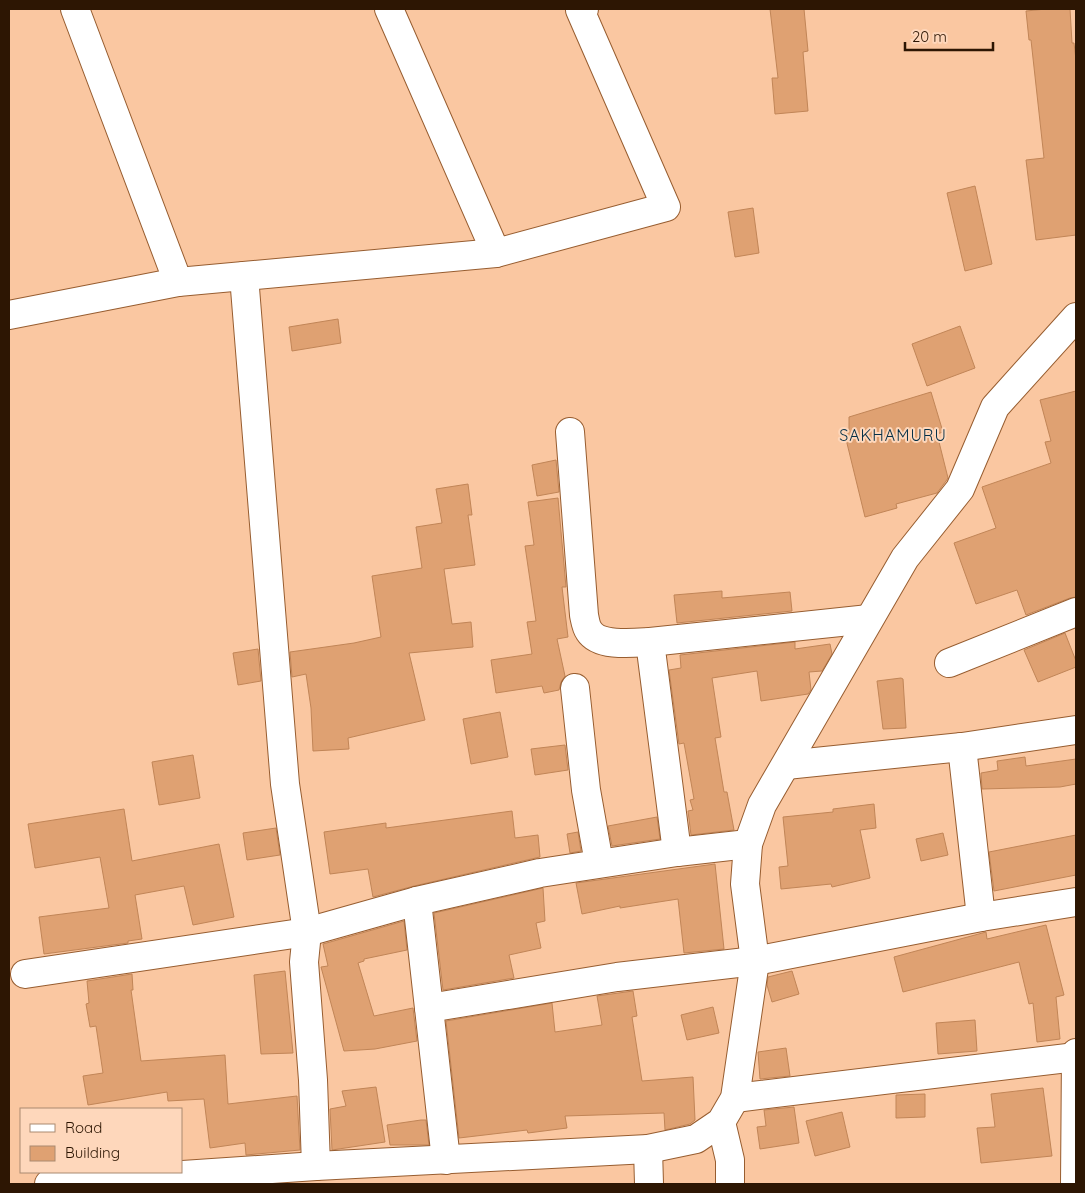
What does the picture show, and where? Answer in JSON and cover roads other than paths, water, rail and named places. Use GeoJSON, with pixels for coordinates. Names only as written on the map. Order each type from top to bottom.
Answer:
{"type":"FeatureCollection","features":[{"type":"Feature","properties":{"kind":"street"},"geometry":{"type":"LineString","coordinates":[[75,9],[178,282]]}},
{"type":"Feature","properties":{"kind":"street"},"geometry":{"type":"LineString","coordinates":[[389,9],[496,253]]}},
{"type":"Feature","properties":{"kind":"street"},"geometry":{"type":"LineString","coordinates":[[9,314],[178,282],[496,253],[666,207],[580,10],[584,9]]}},
{"type":"Feature","properties":{"kind":"street"},"geometry":{"type":"LineString","coordinates":[[244,276],[285,784],[307,932],[304,962],[313,1080],[316,1166]]}},
{"type":"Feature","properties":{"kind":"street"},"geometry":{"type":"LineString","coordinates":[[49,1184],[316,1166],[648,1149],[696,1139],[721,1122],[735,1098],[755,961],[745,884],[748,844],[762,805],[905,558],[960,489],[995,407],[1076,317]]}},
{"type":"Feature","properties":{"kind":"street"},"geometry":{"type":"LineString","coordinates":[[570,432],[584,615],[589,632],[601,640],[622,643],[650,642],[869,619]]}},
{"type":"Feature","properties":{"kind":"street"},"geometry":{"type":"LineString","coordinates":[[949,663],[1076,612]]}},
{"type":"Feature","properties":{"kind":"street"},"geometry":{"type":"LineString","coordinates":[[650,642],[677,852]]}},
{"type":"Feature","properties":{"kind":"street"},"geometry":{"type":"LineString","coordinates":[[575,688],[586,790],[598,863]]}},
{"type":"Feature","properties":{"kind":"street"},"geometry":{"type":"LineString","coordinates":[[786,765],[962,747],[1076,730]]}},
{"type":"Feature","properties":{"kind":"street"},"geometry":{"type":"LineString","coordinates":[[962,747],[981,917]]}},
{"type":"Feature","properties":{"kind":"street"},"geometry":{"type":"LineString","coordinates":[[25,974],[307,932],[417,901],[540,873],[598,863],[748,844]]}},
{"type":"Feature","properties":{"kind":"street"},"geometry":{"type":"LineString","coordinates":[[417,901],[446,1160]]}},
{"type":"Feature","properties":{"kind":"street"},"geometry":{"type":"LineString","coordinates":[[428,1008],[616,977],[755,961],[981,917],[1076,902]]}},
{"type":"Feature","properties":{"kind":"street"},"geometry":{"type":"LineString","coordinates":[[735,1098],[1076,1055],[1075,1184]]}},
{"type":"Feature","properties":{"kind":"street"},"geometry":{"type":"LineString","coordinates":[[721,1122],[730,1160],[730,1184]]}},
{"type":"Feature","properties":{"kind":"street"},"geometry":{"type":"LineString","coordinates":[[648,1149],[649,1184]]}},
{"type":"Feature","properties":{"kind":"district","name":"SAKHAMURU"},"geometry":{"type":"Point","coordinates":[893,435]}}]}
